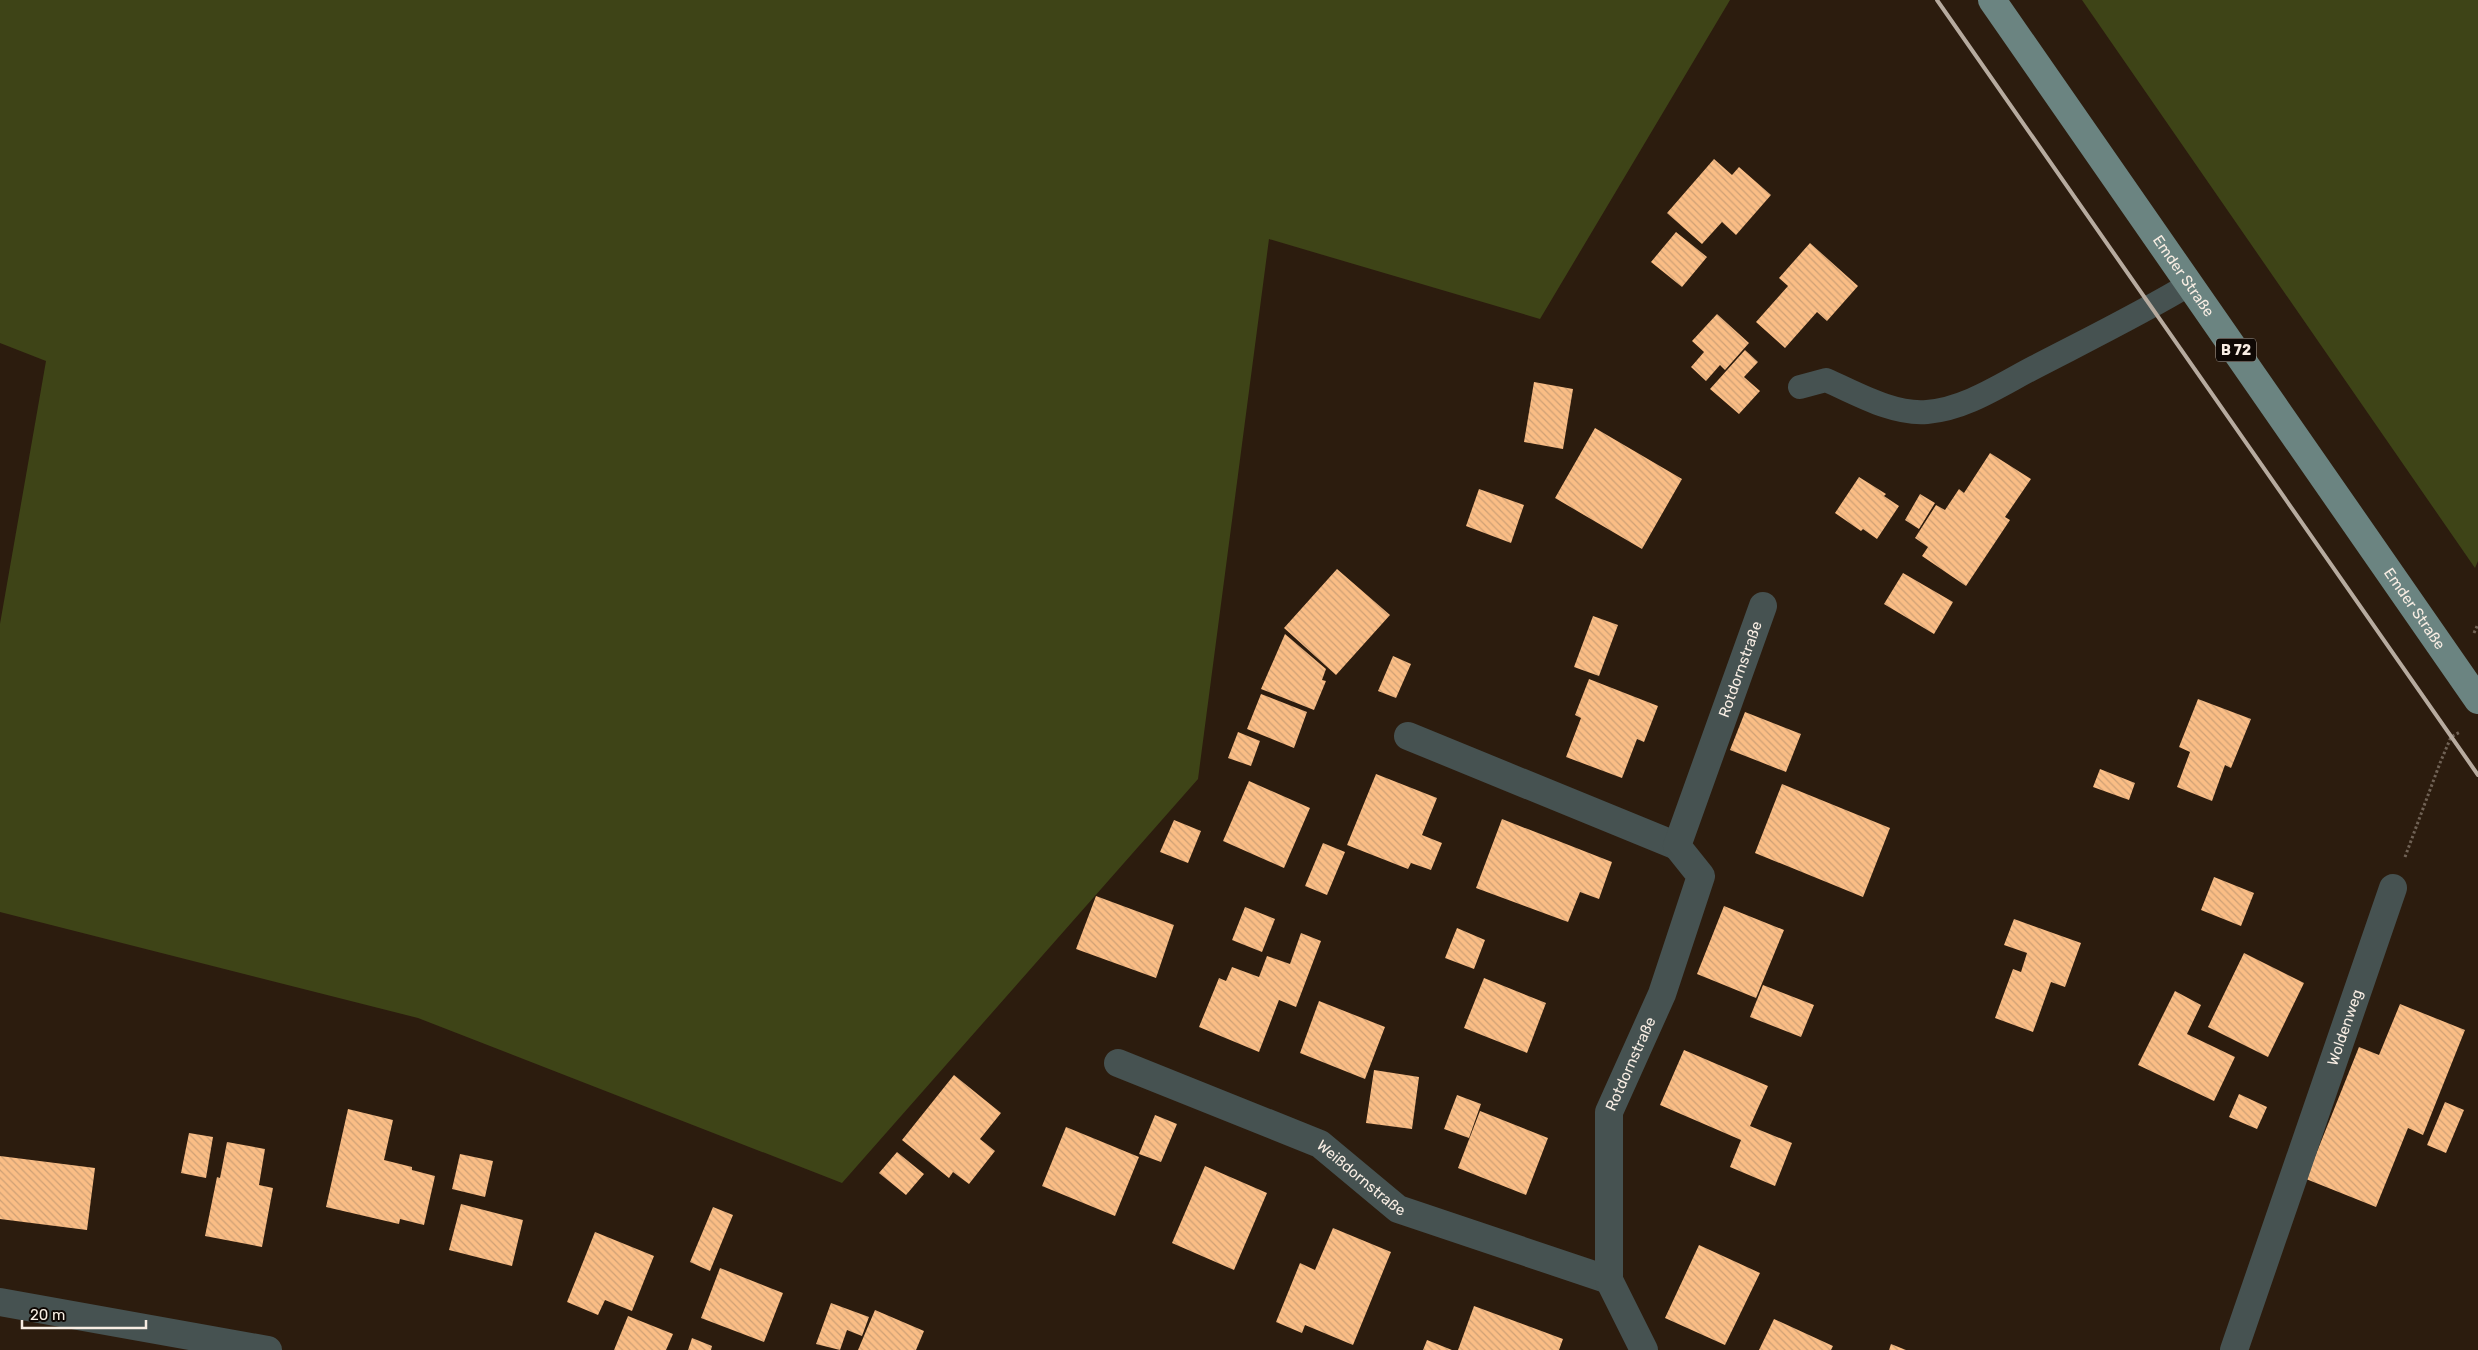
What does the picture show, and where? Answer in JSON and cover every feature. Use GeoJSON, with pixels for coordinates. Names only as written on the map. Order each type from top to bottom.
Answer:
{"type":"FeatureCollection","features":[{"type":"Feature","properties":{"kind":"main road","name":"Emder Straße"},"geometry":{"type":"LineString","coordinates":[[1992,0],[2478,700]]}},
{"type":"Feature","properties":{"kind":"street","name":"Rotdornstraße"},"geometry":{"type":"LineString","coordinates":[[1677,846],[1763,606]]}},
{"type":"Feature","properties":{"kind":"street","name":"Rotdornstraße"},"geometry":{"type":"LineString","coordinates":[[1408,736],[1677,846],[1701,876],[1662,994],[1609,1112],[1609,1280],[1644,1350]]}},
{"type":"Feature","properties":{"kind":"street","name":"Woldenweg"},"geometry":{"type":"LineString","coordinates":[[2234,1350],[2393,888]]}},
{"type":"Feature","properties":{"kind":"street","name":"Weißdornstraße"},"geometry":{"type":"LineString","coordinates":[[1118,1062],[1320,1144],[1398,1209],[1609,1280]]}},
{"type":"Feature","properties":{"kind":"street"},"geometry":{"type":"LineString","coordinates":[[0,1302],[268,1350]]}},
{"type":"Feature","properties":{"kind":"lane"},"geometry":{"type":"LineString","coordinates":[[1800,387],[1826,380],[1862,396],[1899,409],[1926,412],[1968,402],[2152,307],[2190,284]]}},
{"type":"Feature","properties":{"kind":"path"},"geometry":{"type":"LineString","coordinates":[[2393,888],[2451,738],[2465,729]]}},
{"type":"Feature","properties":{"kind":"green space"},"geometry":{"type":"Polygon","coordinates":[[[0,0],[1730,0],[1540,319],[1269,239],[1198,779],[842,1183],[418,1018],[0,912],[0,624],[46,361],[0,343],[0,0]]]}},
{"type":"Feature","properties":{"kind":"green space"},"geometry":{"type":"Polygon","coordinates":[[[2082,0],[2478,0],[2478,561],[2475,568],[2082,0]]]}},
{"type":"Feature","properties":{"kind":"building"},"geometry":{"type":"Polygon","coordinates":[[[1714,159],[1732,175],[1739,167],[1771,195],[1736,235],[1722,222],[1702,244],[1667,213],[1714,159]]]}},
{"type":"Feature","properties":{"kind":"building"},"geometry":{"type":"Polygon","coordinates":[[[1676,232],[1707,257],[1682,287],[1651,262],[1676,232]]]}},
{"type":"Feature","properties":{"kind":"building"},"geometry":{"type":"Polygon","coordinates":[[[1810,243],[1858,286],[1827,321],[1817,312],[1785,348],[1756,322],[1788,286],[1779,278],[1810,243]]]}},
{"type":"Feature","properties":{"kind":"building"},"geometry":{"type":"Polygon","coordinates":[[[1717,314],[1749,343],[1725,370],[1720,365],[1706,381],[1691,367],[1704,352],[1692,341],[1717,314]]]}},
{"type":"Feature","properties":{"kind":"building"},"geometry":{"type":"Polygon","coordinates":[[[1745,350],[1758,362],[1744,377],[1760,391],[1739,414],[1710,389],[1745,350]]]}},
{"type":"Feature","properties":{"kind":"building"},"geometry":{"type":"Polygon","coordinates":[[[1534,382],[1573,389],[1563,449],[1524,442],[1534,382]]]}},
{"type":"Feature","properties":{"kind":"building"},"geometry":{"type":"Polygon","coordinates":[[[1595,428],[1682,479],[1642,549],[1555,498],[1595,428]]]}},
{"type":"Feature","properties":{"kind":"building"},"geometry":{"type":"Polygon","coordinates":[[[1990,453],[2031,479],[2005,517],[2010,520],[1966,586],[1922,556],[1928,547],[1915,538],[1936,505],[1945,510],[1959,489],[1964,493],[1990,453]]]}},
{"type":"Feature","properties":{"kind":"building"},"geometry":{"type":"Polygon","coordinates":[[[1859,477],[1886,494],[1884,496],[1899,506],[1877,539],[1863,529],[1861,531],[1835,513],[1859,477]]]}},
{"type":"Feature","properties":{"kind":"building"},"geometry":{"type":"Polygon","coordinates":[[[1479,489],[1524,505],[1511,543],[1466,526],[1479,489]]]}},
{"type":"Feature","properties":{"kind":"building"},"geometry":{"type":"Polygon","coordinates":[[[1920,494],[1935,503],[1919,529],[1905,520],[1920,494]]]}},
{"type":"Feature","properties":{"kind":"building"},"geometry":{"type":"Polygon","coordinates":[[[1337,569],[1390,615],[1336,675],[1284,628],[1337,569]]]}},
{"type":"Feature","properties":{"kind":"building"},"geometry":{"type":"Polygon","coordinates":[[[1903,573],[1953,602],[1934,634],[1884,604],[1903,573]]]}},
{"type":"Feature","properties":{"kind":"building"},"geometry":{"type":"Polygon","coordinates":[[[1593,616],[1618,625],[1599,676],[1574,667],[1593,616]]]}},
{"type":"Feature","properties":{"kind":"building"},"geometry":{"type":"Polygon","coordinates":[[[1285,634],[1326,669],[1322,680],[1326,681],[1314,710],[1261,689],[1285,634]]]}},
{"type":"Feature","properties":{"kind":"building"},"geometry":{"type":"Polygon","coordinates":[[[1393,656],[1411,664],[1396,698],[1378,691],[1393,656]]]}},
{"type":"Feature","properties":{"kind":"building"},"geometry":{"type":"Polygon","coordinates":[[[1589,679],[1658,706],[1644,742],[1637,739],[1622,778],[1566,757],[1581,718],[1575,715],[1589,679]]]}},
{"type":"Feature","properties":{"kind":"building"},"geometry":{"type":"Polygon","coordinates":[[[1261,694],[1307,712],[1294,748],[1247,729],[1261,694]]]}},
{"type":"Feature","properties":{"kind":"building"},"geometry":{"type":"Polygon","coordinates":[[[2198,699],[2251,719],[2231,768],[2225,765],[2212,801],[2177,787],[2190,752],[2179,747],[2198,699]]]}},
{"type":"Feature","properties":{"kind":"building"},"geometry":{"type":"Polygon","coordinates":[[[1745,712],[1801,734],[1786,772],[1730,750],[1745,712]]]}},
{"type":"Feature","properties":{"kind":"building"},"geometry":{"type":"Polygon","coordinates":[[[1238,732],[1260,741],[1251,766],[1228,758],[1238,732]]]}},
{"type":"Feature","properties":{"kind":"building"},"geometry":{"type":"Polygon","coordinates":[[[2100,769],[2135,783],[2129,800],[2093,787],[2100,769]]]}},
{"type":"Feature","properties":{"kind":"building"},"geometry":{"type":"Polygon","coordinates":[[[1376,774],[1437,798],[1422,835],[1442,843],[1431,870],[1411,863],[1408,869],[1347,845],[1376,774]]]}},
{"type":"Feature","properties":{"kind":"building"},"geometry":{"type":"Polygon","coordinates":[[[1249,781],[1310,808],[1284,868],[1223,841],[1249,781]]]}},
{"type":"Feature","properties":{"kind":"building"},"geometry":{"type":"Polygon","coordinates":[[[1782,784],[1890,828],[1863,897],[1755,853],[1782,784]]]}},
{"type":"Feature","properties":{"kind":"building"},"geometry":{"type":"Polygon","coordinates":[[[1502,819],[1612,862],[1599,899],[1580,892],[1568,922],[1476,888],[1502,819]]]}},
{"type":"Feature","properties":{"kind":"building"},"geometry":{"type":"Polygon","coordinates":[[[1174,820],[1201,831],[1188,863],[1160,852],[1174,820]]]}},
{"type":"Feature","properties":{"kind":"building"},"geometry":{"type":"Polygon","coordinates":[[[1323,843],[1345,852],[1327,895],[1305,886],[1323,843]]]}},
{"type":"Feature","properties":{"kind":"building"},"geometry":{"type":"Polygon","coordinates":[[[2214,877],[2254,893],[2241,926],[2201,910],[2214,877]]]}},
{"type":"Feature","properties":{"kind":"building"},"geometry":{"type":"Polygon","coordinates":[[[1096,896],[1174,925],[1156,978],[1076,949],[1096,896]]]}},
{"type":"Feature","properties":{"kind":"building"},"geometry":{"type":"Polygon","coordinates":[[[1724,906],[1784,930],[1756,998],[1697,974],[1724,906]]]}},
{"type":"Feature","properties":{"kind":"building"},"geometry":{"type":"Polygon","coordinates":[[[1245,907],[1275,919],[1262,952],[1232,940],[1245,907]]]}},
{"type":"Feature","properties":{"kind":"building"},"geometry":{"type":"Polygon","coordinates":[[[2014,919],[2081,943],[2065,987],[2051,982],[2033,1032],[1995,1018],[2013,969],[2021,972],[2027,953],[2004,945],[2014,919]]]}},
{"type":"Feature","properties":{"kind":"building"},"geometry":{"type":"Polygon","coordinates":[[[1457,928],[1485,940],[1474,969],[1445,958],[1457,928]]]}},
{"type":"Feature","properties":{"kind":"building"},"geometry":{"type":"Polygon","coordinates":[[[1301,933],[1321,941],[1296,1007],[1279,1000],[1259,1052],[1199,1027],[1219,978],[1226,981],[1232,967],[1259,977],[1267,956],[1290,964],[1301,933]]]}},
{"type":"Feature","properties":{"kind":"building"},"geometry":{"type":"Polygon","coordinates":[[[2244,953],[2304,983],[2268,1057],[2208,1027],[2244,953]]]}},
{"type":"Feature","properties":{"kind":"building"},"geometry":{"type":"Polygon","coordinates":[[[1484,978],[1546,1003],[1527,1053],[1464,1028],[1484,978]]]}},
{"type":"Feature","properties":{"kind":"building"},"geometry":{"type":"Polygon","coordinates":[[[1763,985],[1814,1005],[1801,1037],[1750,1017],[1763,985]]]}},
{"type":"Feature","properties":{"kind":"building"},"geometry":{"type":"Polygon","coordinates":[[[2175,991],[2201,1005],[2187,1034],[2235,1057],[2214,1101],[2138,1065],[2175,991]]]}},
{"type":"Feature","properties":{"kind":"building"},"geometry":{"type":"Polygon","coordinates":[[[1319,1001],[1385,1027],[1365,1079],[1300,1053],[1319,1001]]]}},
{"type":"Feature","properties":{"kind":"building"},"geometry":{"type":"Polygon","coordinates":[[[2400,1004],[2465,1030],[2423,1135],[2408,1128],[2376,1207],[2306,1179],[2359,1047],[2379,1055],[2400,1004]]]}},
{"type":"Feature","properties":{"kind":"building"},"geometry":{"type":"Polygon","coordinates":[[[1684,1050],[1768,1086],[1750,1126],[1792,1143],[1775,1186],[1730,1167],[1741,1140],[1660,1105],[1684,1050]]]}},
{"type":"Feature","properties":{"kind":"building"},"geometry":{"type":"Polygon","coordinates":[[[1374,1070],[1419,1077],[1412,1129],[1366,1123],[1374,1070]]]}},
{"type":"Feature","properties":{"kind":"building"},"geometry":{"type":"Polygon","coordinates":[[[954,1075],[1001,1113],[980,1139],[995,1151],[969,1184],[953,1172],[949,1178],[902,1140],[954,1075]]]}},
{"type":"Feature","properties":{"kind":"building"},"geometry":{"type":"Polygon","coordinates":[[[2239,1094],[2267,1107],[2257,1129],[2229,1117],[2239,1094]]]}},
{"type":"Feature","properties":{"kind":"building"},"geometry":{"type":"Polygon","coordinates":[[[1457,1095],[1481,1104],[1469,1138],[1444,1129],[1457,1095]]]}},
{"type":"Feature","properties":{"kind":"building"},"geometry":{"type":"Polygon","coordinates":[[[2445,1102],[2464,1110],[2446,1153],[2427,1145],[2445,1102]]]}},
{"type":"Feature","properties":{"kind":"building"},"geometry":{"type":"Polygon","coordinates":[[[348,1109],[393,1120],[384,1160],[412,1167],[412,1170],[435,1176],[424,1225],[400,1219],[399,1224],[326,1207],[348,1109]]]}},
{"type":"Feature","properties":{"kind":"building"},"geometry":{"type":"Polygon","coordinates":[[[1480,1111],[1548,1138],[1526,1195],[1458,1168],[1480,1111]]]}},
{"type":"Feature","properties":{"kind":"building"},"geometry":{"type":"Polygon","coordinates":[[[1155,1115],[1177,1124],[1161,1162],[1139,1154],[1155,1115]]]}},
{"type":"Feature","properties":{"kind":"building"},"geometry":{"type":"Polygon","coordinates":[[[1066,1127],[1139,1157],[1115,1216],[1042,1186],[1066,1127]]]}},
{"type":"Feature","properties":{"kind":"building"},"geometry":{"type":"Polygon","coordinates":[[[189,1133],[213,1137],[206,1178],[181,1173],[189,1133]]]}},
{"type":"Feature","properties":{"kind":"building"},"geometry":{"type":"Polygon","coordinates":[[[227,1142],[265,1149],[259,1185],[273,1188],[262,1247],[205,1236],[217,1177],[220,1178],[227,1142]]]}},
{"type":"Feature","properties":{"kind":"building"},"geometry":{"type":"Polygon","coordinates":[[[897,1152],[924,1174],[906,1195],[879,1173],[897,1152]]]}},
{"type":"Feature","properties":{"kind":"building"},"geometry":{"type":"Polygon","coordinates":[[[460,1154],[493,1161],[485,1197],[452,1189],[460,1154]]]}},
{"type":"Feature","properties":{"kind":"building"},"geometry":{"type":"Polygon","coordinates":[[[0,1156],[95,1168],[87,1230],[0,1219],[0,1156]]]}},
{"type":"Feature","properties":{"kind":"building"},"geometry":{"type":"Polygon","coordinates":[[[1205,1166],[1267,1193],[1234,1270],[1172,1243],[1205,1166]]]}},
{"type":"Feature","properties":{"kind":"building"},"geometry":{"type":"Polygon","coordinates":[[[461,1204],[523,1220],[512,1266],[449,1250],[461,1204]]]}},
{"type":"Feature","properties":{"kind":"building"},"geometry":{"type":"Polygon","coordinates":[[[713,1207],[733,1215],[710,1271],[690,1262],[713,1207]]]}},
{"type":"Feature","properties":{"kind":"building"},"geometry":{"type":"Polygon","coordinates":[[[1333,1228],[1391,1252],[1353,1345],[1305,1325],[1302,1333],[1276,1322],[1300,1263],[1315,1270],[1333,1228]]]}},
{"type":"Feature","properties":{"kind":"building"},"geometry":{"type":"Polygon","coordinates":[[[595,1232],[654,1256],[632,1311],[605,1300],[598,1315],[567,1302],[595,1232]]]}},
{"type":"Feature","properties":{"kind":"building"},"geometry":{"type":"Polygon","coordinates":[[[1699,1245],[1760,1273],[1725,1345],[1665,1318],[1699,1245]]]}},
{"type":"Feature","properties":{"kind":"building"},"geometry":{"type":"Polygon","coordinates":[[[720,1268],[783,1293],[764,1342],[701,1318],[720,1268]]]}},
{"type":"Feature","properties":{"kind":"building"},"geometry":{"type":"Polygon","coordinates":[[[831,1303],[869,1317],[862,1336],[847,1330],[840,1350],[816,1344],[831,1303]]]}},
{"type":"Feature","properties":{"kind":"building"},"geometry":{"type":"Polygon","coordinates":[[[1474,1306],[1563,1339],[1559,1350],[1458,1350],[1474,1306]]]}},
{"type":"Feature","properties":{"kind":"building"},"geometry":{"type":"Polygon","coordinates":[[[875,1310],[924,1331],[916,1350],[858,1350],[875,1310]]]}},
{"type":"Feature","properties":{"kind":"building"},"geometry":{"type":"Polygon","coordinates":[[[628,1316],[673,1334],[666,1350],[614,1350],[628,1316]]]}},
{"type":"Feature","properties":{"kind":"building"},"geometry":{"type":"Polygon","coordinates":[[[1774,1319],[1833,1346],[1831,1350],[1759,1350],[1774,1319]]]}},
{"type":"Feature","properties":{"kind":"building"},"geometry":{"type":"Polygon","coordinates":[[[692,1338],[712,1346],[711,1350],[688,1350],[692,1338]]]}},
{"type":"Feature","properties":{"kind":"building"},"geometry":{"type":"Polygon","coordinates":[[[1427,1340],[1452,1350],[1423,1350],[1427,1340]]]}},
{"type":"Feature","properties":{"kind":"building"},"geometry":{"type":"Polygon","coordinates":[[[1891,1344],[1906,1350],[1889,1350],[1891,1344]]]}},
{"type":"Feature","properties":{"kind":"railway"},"geometry":{"type":"LineString","coordinates":[[1937,0],[2478,775]]}}]}
